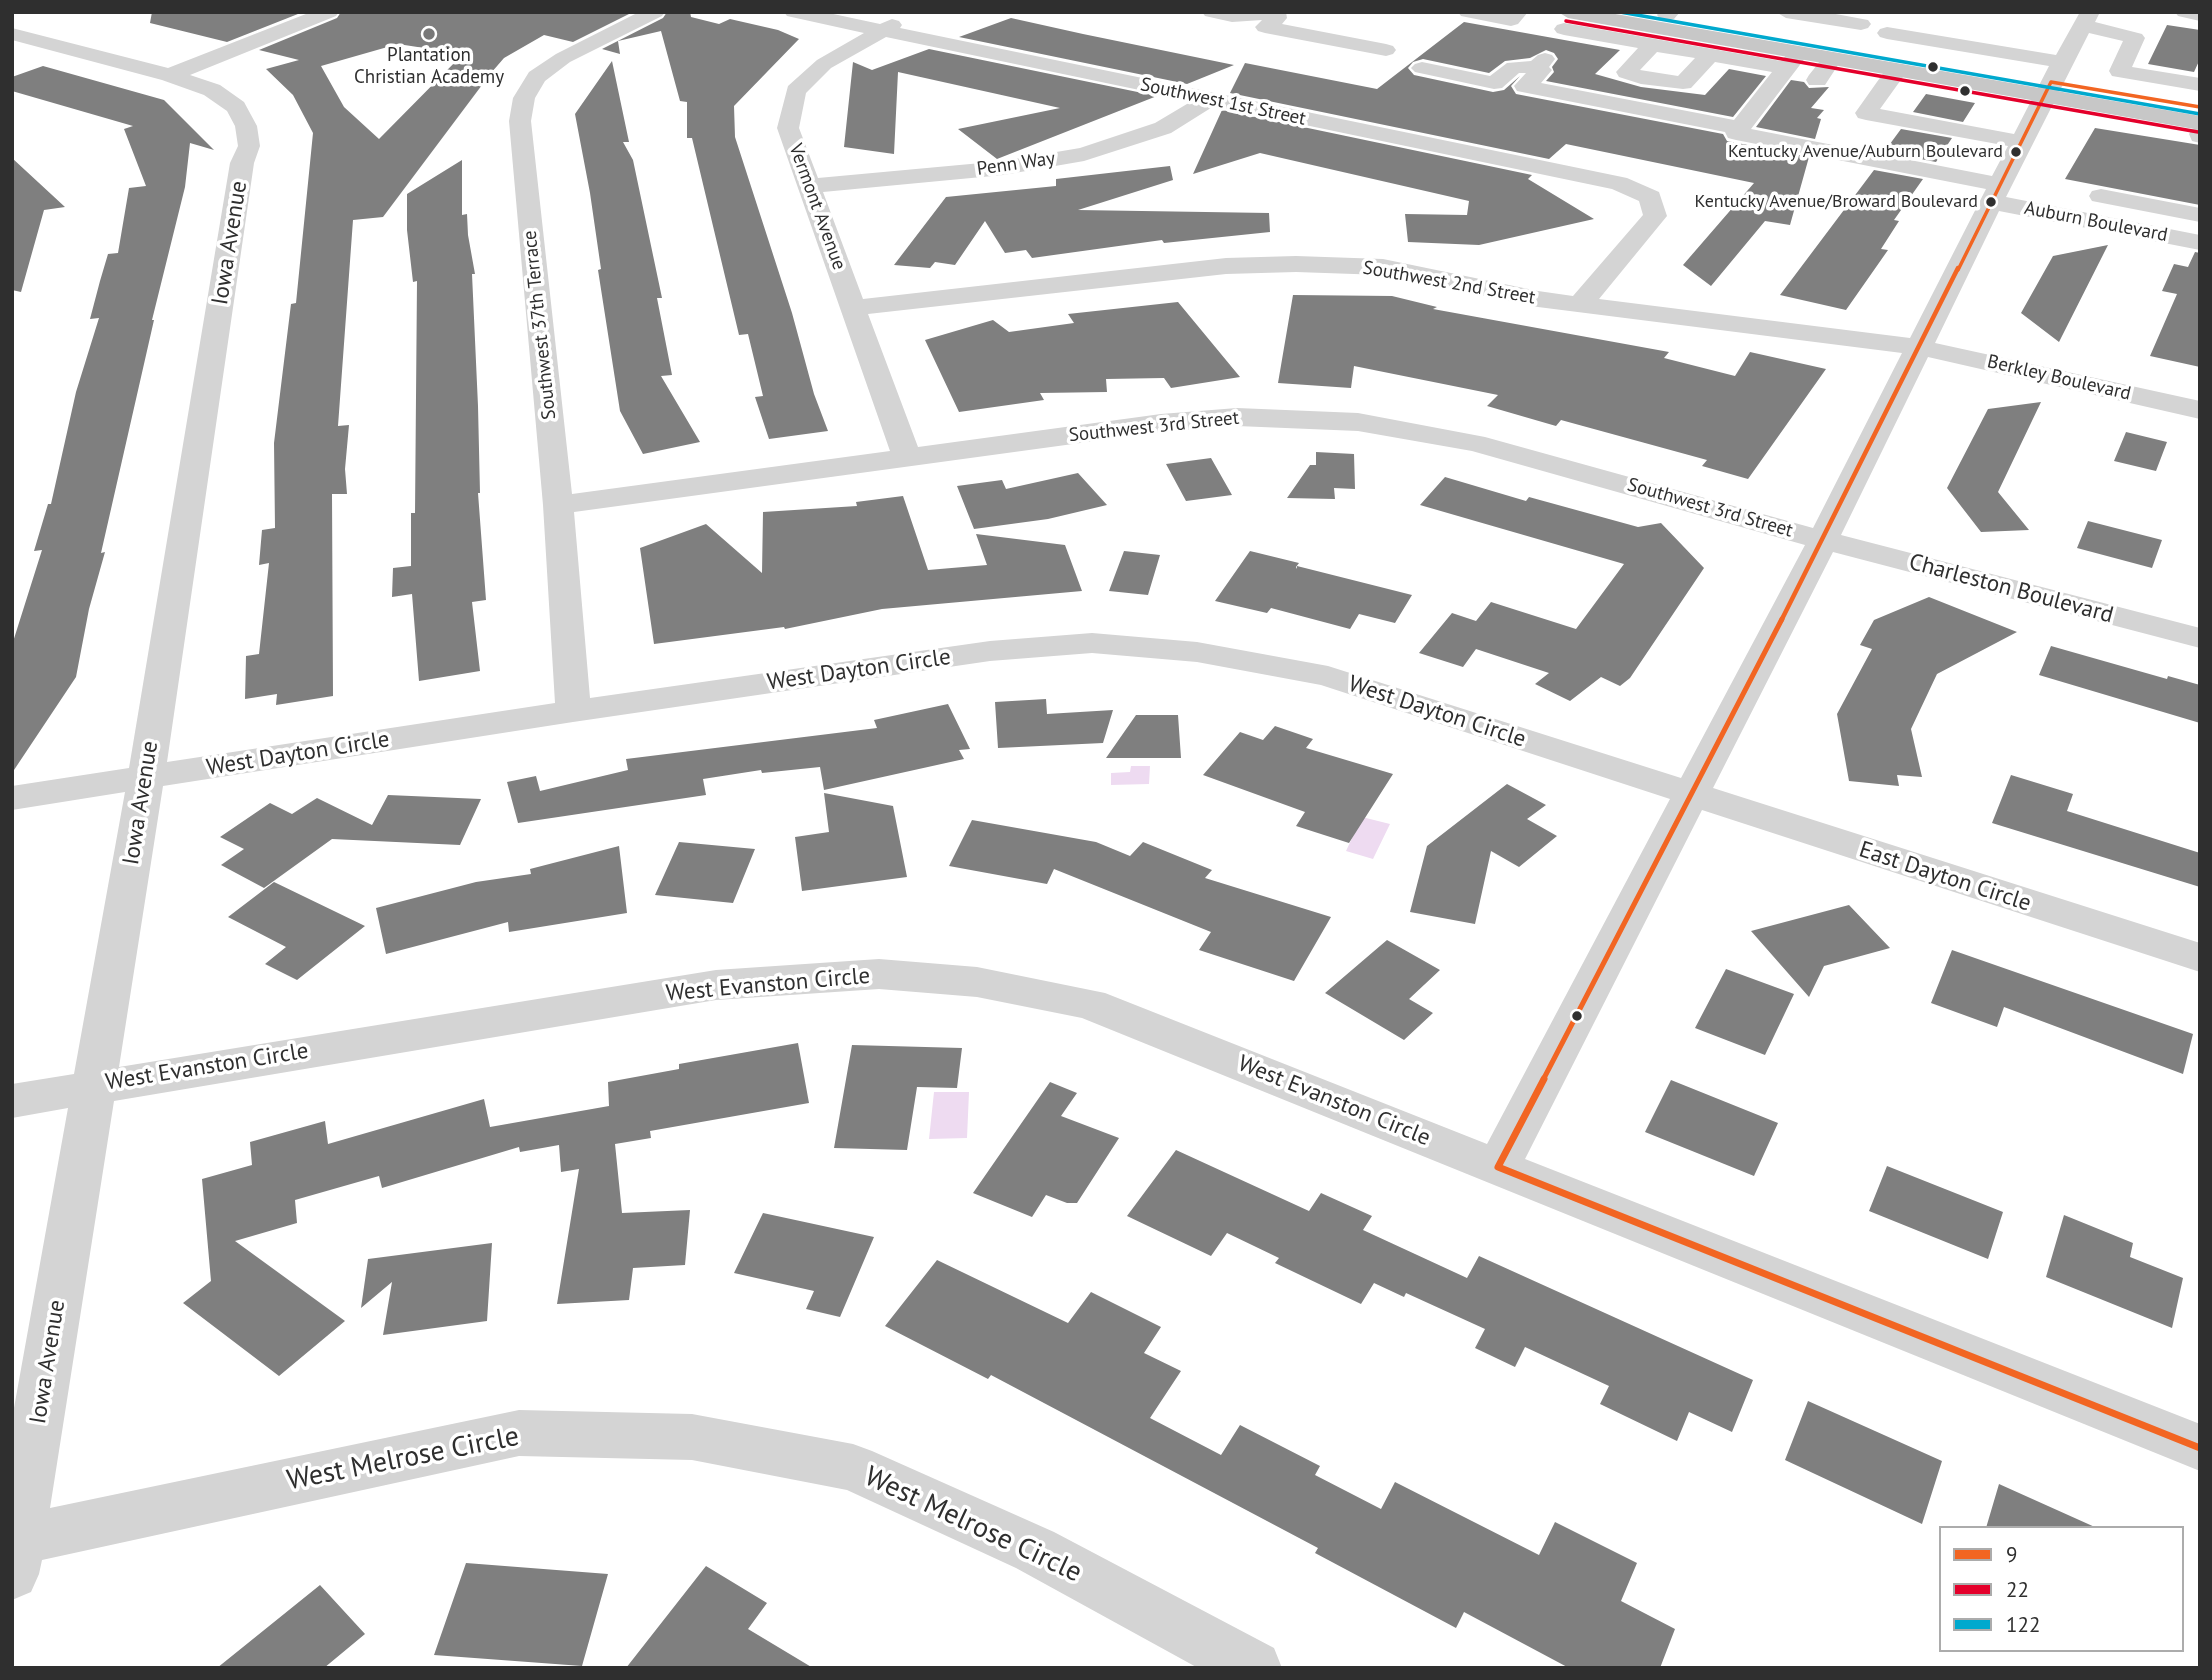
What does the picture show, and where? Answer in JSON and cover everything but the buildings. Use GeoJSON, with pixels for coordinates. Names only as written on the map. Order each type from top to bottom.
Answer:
{"type":"FeatureCollection","features":[{"type":"Feature","properties":{"kind":"main road"},"geometry":{"type":"LineString","coordinates":[[1571,19],[1656,26],[1837,52],[1897,70],[2200,107]]}},
{"type":"Feature","properties":{"kind":"main road"},"geometry":{"type":"LineString","coordinates":[[1656,26],[1725,52],[1792,61],[1837,52],[1872,51],[2200,123]]}},
{"type":"Feature","properties":{"kind":"street"},"geometry":{"type":"LineString","coordinates":[[170,75],[329,12]]}},
{"type":"Feature","properties":{"kind":"street","name":"Southwest 37th Terrace"},"geometry":{"type":"LineString","coordinates":[[573,711],[558,505],[520,121],[524,98],[537,77],[563,58],[655,12]]}},
{"type":"Feature","properties":{"kind":"street","name":"Southwest 1st Street"},"geometry":{"type":"LineString","coordinates":[[793,12],[1619,183],[1650,197],[1654,216],[1580,304]]}},
{"type":"Feature","properties":{"kind":"street","name":"Vermont Avenue"},"geometry":{"type":"LineString","coordinates":[[907,458],[788,128],[796,91],[824,64],[916,12]]}},
{"type":"Feature","properties":{"kind":"street"},"geometry":{"type":"LineString","coordinates":[[1212,12],[1233,16],[1257,15],[1262,12]]}},
{"type":"Feature","properties":{"kind":"street"},"geometry":{"type":"LineString","coordinates":[[1276,12],[1277,18],[1265,27],[1387,50]]}},
{"type":"Feature","properties":{"kind":"street"},"geometry":{"type":"LineString","coordinates":[[1468,12],[1511,20],[1518,12]]}},
{"type":"Feature","properties":{"kind":"street"},"geometry":{"type":"LineString","coordinates":[[1786,12],[1866,18]]}},
{"type":"Feature","properties":{"kind":"street"},"geometry":{"type":"LineString","coordinates":[[1872,51],[1905,12]]}},
{"type":"Feature","properties":{"kind":"street"},"geometry":{"type":"LineString","coordinates":[[2185,12],[2200,15]]}},
{"type":"Feature","properties":{"kind":"street"},"geometry":{"type":"LineString","coordinates":[[1816,80],[1866,18]]}},
{"type":"Feature","properties":{"kind":"street"},"geometry":{"type":"LineString","coordinates":[[1422,68],[1493,83],[1514,67],[1537,67],[1567,38],[1571,19]]}},
{"type":"Feature","properties":{"kind":"street"},"geometry":{"type":"LineString","coordinates":[[1498,1167],[1823,540],[2086,19],[2135,38],[2120,71],[2200,85]]}},
{"type":"Feature","properties":{"kind":"street"},"geometry":{"type":"LineString","coordinates":[[1656,26],[1725,52],[1683,83],[1641,78],[1627,72],[1656,26]]}},
{"type":"Feature","properties":{"kind":"street"},"geometry":{"type":"LineString","coordinates":[[1887,33],[2062,62]]}},
{"type":"Feature","properties":{"kind":"street","name":"Iowa Avenue"},"geometry":{"type":"LineString","coordinates":[[14,1551],[146,777],[242,163],[249,146],[246,126],[236,107],[212,90],[170,75],[16,37]]}},
{"type":"Feature","properties":{"kind":"street"},"geometry":{"type":"LineString","coordinates":[[1537,67],[1541,70],[1525,86],[1740,128],[1792,61]]}},
{"type":"Feature","properties":{"kind":"street"},"geometry":{"type":"LineString","coordinates":[[1897,70],[1866,113],[2023,142]]}},
{"type":"Feature","properties":{"kind":"street","name":"Penn Way"},"geometry":{"type":"LineString","coordinates":[[810,186],[1003,168],[1084,154],[1163,128],[1210,99]]}},
{"type":"Feature","properties":{"kind":"street","name":"Auburn Boulevard"},"geometry":{"type":"LineString","coordinates":[[1740,128],[1736,133],[2200,243]]}},
{"type":"Feature","properties":{"kind":"street"},"geometry":{"type":"LineString","coordinates":[[2101,196],[2200,215]]}},
{"type":"Feature","properties":{"kind":"street","name":"Southwest 2nd Street"},"geometry":{"type":"LineString","coordinates":[[853,308],[1226,266],[1296,264],[1383,267],[1538,299],[1919,347]]}},
{"type":"Feature","properties":{"kind":"street","name":"Berkley Boulevard"},"geometry":{"type":"LineString","coordinates":[[1919,347],[2200,410]]}},
{"type":"Feature","properties":{"kind":"street","name":"Southwest 3rd Street"},"geometry":{"type":"LineString","coordinates":[[558,505],[1161,423],[1237,418],[1358,422],[1475,443],[1823,540]]}},
{"type":"Feature","properties":{"kind":"street","name":"Charleston Boulevard"},"geometry":{"type":"LineString","coordinates":[[1823,540],[2200,638]]}},
{"type":"Feature","properties":{"kind":"street","name":"West Dayton Circle"},"geometry":{"type":"LineString","coordinates":[[12,798],[573,711],[990,651],[1092,643],[1197,652],[1328,676],[1691,796]]}},
{"type":"Feature","properties":{"kind":"street","name":"East Dayton Circle"},"geometry":{"type":"LineString","coordinates":[[1691,796],[2200,958]]}},
{"type":"Feature","properties":{"kind":"street","name":"West Evanston Circle"},"geometry":{"type":"LineString","coordinates":[[12,1101],[716,985],[878,974],[976,982],[1090,1004],[2200,1448]]}},
{"type":"Feature","properties":{"kind":"street","name":"West Melrose Circle"},"geometry":{"type":"LineString","coordinates":[[14,1551],[519,1433],[692,1437],[853,1468],[1035,1550],[1254,1668]]}},
{"type":"Feature","properties":{"kind":"shaded area"},"geometry":{"type":"Polygon","coordinates":[[[1131,766],[1150,766],[1149,784],[1111,785],[1111,773],[1130,772],[1131,766]]]}},
{"type":"Feature","properties":{"kind":"shaded area"},"geometry":{"type":"Polygon","coordinates":[[[1362,817],[1390,824],[1373,859],[1346,851],[1362,817]]]}},
{"type":"Feature","properties":{"kind":"shaded area"},"geometry":{"type":"Polygon","coordinates":[[[934,1092],[969,1092],[967,1138],[929,1139],[934,1092]]]}},
{"type":"Feature","properties":{"kind":"transit line","name":"122"},"geometry":{"type":"LineString","coordinates":[[1620,12],[2200,114]]}},
{"type":"Feature","properties":{"kind":"transit line","name":"22"},"geometry":{"type":"LineString","coordinates":[[1566,21],[2198,132]]}},
{"type":"Feature","properties":{"kind":"transit line","name":"9"},"geometry":{"type":"LineString","coordinates":[[2200,107],[2051,82],[1818,550],[1498,1167],[2200,1448]]}},
{"type":"Feature","properties":{"kind":"place","name":"Plantation Christian Academy"},"geometry":{"type":"Point","coordinates":[429,34]}},
{"type":"Feature","properties":{"kind":"place","name":"Kentucky Avenue/Auburn Boulevard"},"geometry":{"type":"Point","coordinates":[2016,152]}},
{"type":"Feature","properties":{"kind":"place","name":"Kentucky Avenue/Broward Boulevard"},"geometry":{"type":"Point","coordinates":[1991,202]}}]}
